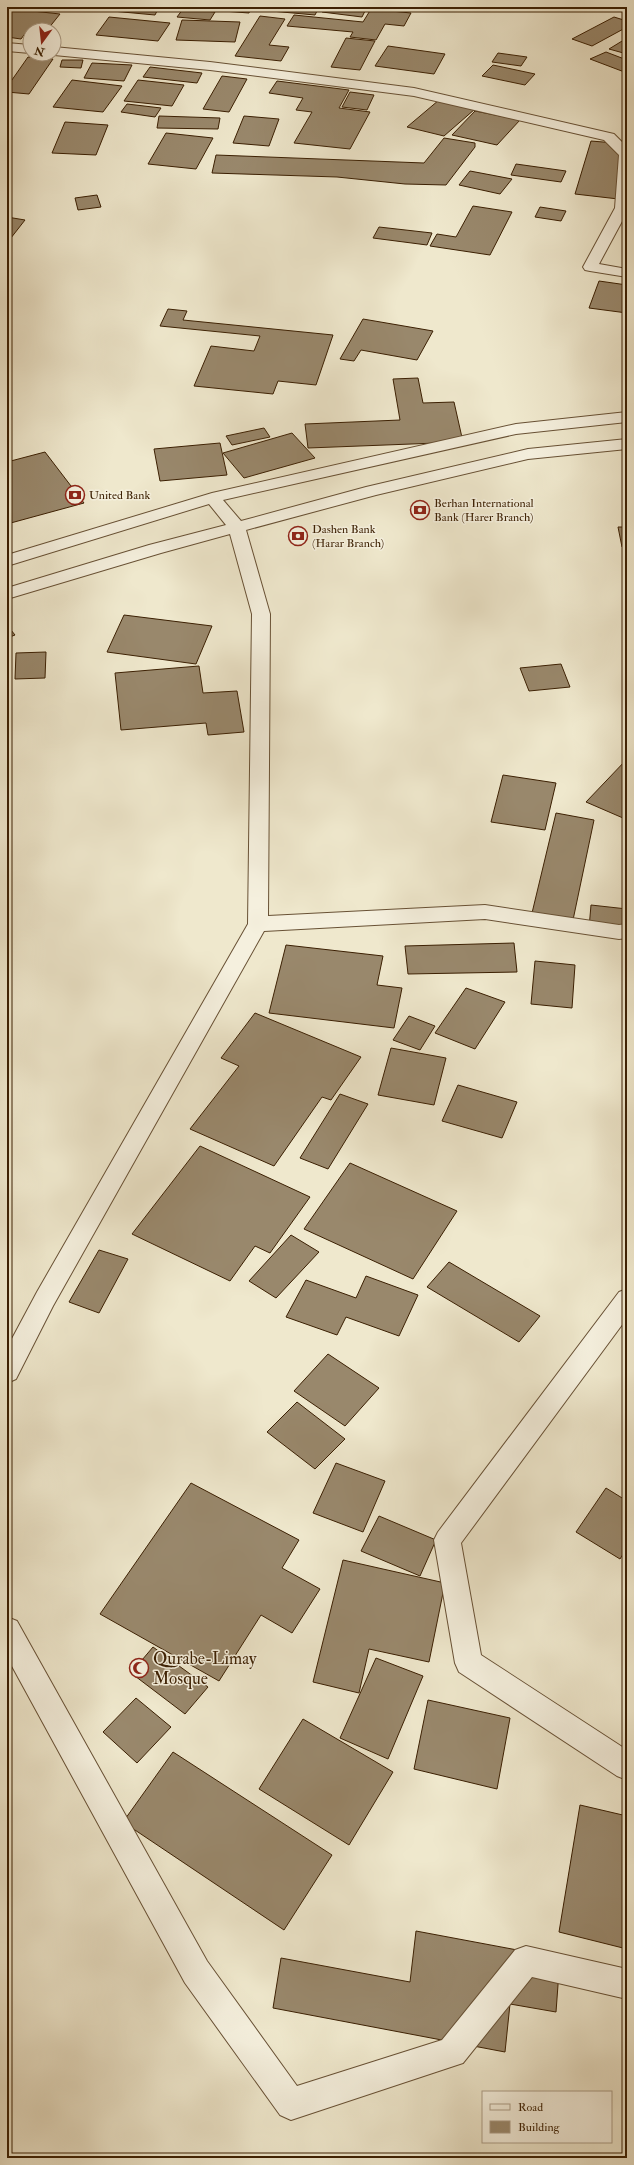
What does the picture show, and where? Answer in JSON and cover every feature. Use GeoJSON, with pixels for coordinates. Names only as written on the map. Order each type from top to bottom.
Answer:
{"type":"FeatureCollection","features":[{"type":"Feature","properties":{"kind":"street"},"geometry":{"type":"LineString","coordinates":[[7,47],[22,48]]}},
{"type":"Feature","properties":{"kind":"street"},"geometry":{"type":"LineString","coordinates":[[62,52],[210,66],[414,92],[609,137],[626,154],[622,208],[590,267],[627,273]]}},
{"type":"Feature","properties":{"kind":"street"},"geometry":{"type":"LineString","coordinates":[[7,561],[212,498],[516,429],[627,417]]}},
{"type":"Feature","properties":{"kind":"street"},"geometry":{"type":"LineString","coordinates":[[7,594],[155,549],[372,491],[528,454],[627,444]]}},
{"type":"Feature","properties":{"kind":"street"},"geometry":{"type":"LineString","coordinates":[[7,1372],[45,1299],[258,924],[261,614],[237,527],[212,498]]}},
{"type":"Feature","properties":{"kind":"street"},"geometry":{"type":"LineString","coordinates":[[258,924],[485,912],[619,932],[627,931]]}},
{"type":"Feature","properties":{"kind":"street"},"geometry":{"type":"LineString","coordinates":[[627,1299],[447,1540],[469,1663],[627,1766]]}},
{"type":"Feature","properties":{"kind":"street"},"geometry":{"type":"LineString","coordinates":[[7,1630],[196,1972],[291,2104],[452,2052],[526,1960],[627,1984]]}},
{"type":"Feature","properties":{"kind":"building"},"geometry":{"type":"Polygon","coordinates":[[[114,7],[159,7],[155,15],[112,11],[114,7]]]}},
{"type":"Feature","properties":{"kind":"building"},"geometry":{"type":"Polygon","coordinates":[[[170,7],[251,7],[249,13],[170,7]]]}},
{"type":"Feature","properties":{"kind":"building"},"geometry":{"type":"Polygon","coordinates":[[[262,7],[319,7],[315,15],[260,10],[262,7]]]}},
{"type":"Feature","properties":{"kind":"building"},"geometry":{"type":"Polygon","coordinates":[[[325,7],[367,7],[362,17],[322,12],[325,7]]]}},
{"type":"Feature","properties":{"kind":"building"},"geometry":{"type":"Polygon","coordinates":[[[14,9],[60,14],[54,22],[22,22],[21,39],[7,37],[7,18],[14,9]]]}},
{"type":"Feature","properties":{"kind":"building"},"geometry":{"type":"Polygon","coordinates":[[[183,9],[215,12],[210,20],[177,17],[183,9]]]}},
{"type":"Feature","properties":{"kind":"building"},"geometry":{"type":"Polygon","coordinates":[[[371,9],[411,13],[404,26],[385,24],[376,40],[350,37],[353,32],[287,26],[294,15],[363,22],[371,9]]]}},
{"type":"Feature","properties":{"kind":"building"},"geometry":{"type":"Polygon","coordinates":[[[260,16],[285,19],[269,45],[289,47],[281,61],[235,56],[260,16]]]}},
{"type":"Feature","properties":{"kind":"building"},"geometry":{"type":"Polygon","coordinates":[[[109,17],[170,23],[158,41],[96,35],[109,17]]]}},
{"type":"Feature","properties":{"kind":"building"},"geometry":{"type":"Polygon","coordinates":[[[614,17],[627,21],[627,27],[592,46],[572,39],[614,17]]]}},
{"type":"Feature","properties":{"kind":"building"},"geometry":{"type":"Polygon","coordinates":[[[182,20],[240,22],[235,42],[176,40],[182,20]]]}},
{"type":"Feature","properties":{"kind":"building"},"geometry":{"type":"Polygon","coordinates":[[[346,38],[375,41],[360,70],[331,67],[346,38]]]}},
{"type":"Feature","properties":{"kind":"building"},"geometry":{"type":"Polygon","coordinates":[[[627,38],[627,54],[609,49],[627,38]]]}},
{"type":"Feature","properties":{"kind":"building"},"geometry":{"type":"Polygon","coordinates":[[[388,46],[445,54],[434,74],[375,66],[388,46]]]}},
{"type":"Feature","properties":{"kind":"building"},"geometry":{"type":"Polygon","coordinates":[[[606,52],[627,60],[627,73],[590,59],[606,52]]]}},
{"type":"Feature","properties":{"kind":"building"},"geometry":{"type":"Polygon","coordinates":[[[498,53],[527,57],[521,66],[492,62],[498,53]]]}},
{"type":"Feature","properties":{"kind":"building"},"geometry":{"type":"Polygon","coordinates":[[[62,60],[83,60],[81,68],[60,67],[62,60]]]}},
{"type":"Feature","properties":{"kind":"building"},"geometry":{"type":"Polygon","coordinates":[[[24,62],[51,62],[29,94],[7,92],[7,87],[24,62]]]}},
{"type":"Feature","properties":{"kind":"building"},"geometry":{"type":"Polygon","coordinates":[[[92,63],[132,65],[124,81],[84,78],[92,63]]]}},
{"type":"Feature","properties":{"kind":"building"},"geometry":{"type":"Polygon","coordinates":[[[493,65],[535,74],[525,85],[482,76],[493,65]]]}},
{"type":"Feature","properties":{"kind":"building"},"geometry":{"type":"Polygon","coordinates":[[[150,67],[202,73],[197,83],[143,77],[150,67]]]}},
{"type":"Feature","properties":{"kind":"building"},"geometry":{"type":"Polygon","coordinates":[[[222,76],[247,79],[229,112],[203,109],[222,76]]]}},
{"type":"Feature","properties":{"kind":"building"},"geometry":{"type":"Polygon","coordinates":[[[72,80],[122,86],[103,112],[53,107],[72,80]]]}},
{"type":"Feature","properties":{"kind":"building"},"geometry":{"type":"Polygon","coordinates":[[[138,80],[184,85],[172,106],[124,101],[138,80]]]}},
{"type":"Feature","properties":{"kind":"building"},"geometry":{"type":"Polygon","coordinates":[[[277,81],[349,90],[339,108],[370,112],[350,149],[294,143],[312,112],[296,110],[303,98],[269,93],[277,81]]]}},
{"type":"Feature","properties":{"kind":"building"},"geometry":{"type":"Polygon","coordinates":[[[350,92],[374,95],[367,110],[342,107],[350,92]]]}},
{"type":"Feature","properties":{"kind":"building"},"geometry":{"type":"Polygon","coordinates":[[[439,100],[475,109],[444,136],[407,127],[439,100]]]}},
{"type":"Feature","properties":{"kind":"building"},"geometry":{"type":"Polygon","coordinates":[[[127,104],[161,108],[155,117],[121,112],[127,104]]]}},
{"type":"Feature","properties":{"kind":"building"},"geometry":{"type":"Polygon","coordinates":[[[475,111],[520,120],[497,145],[452,135],[475,111]]]}},
{"type":"Feature","properties":{"kind":"building"},"geometry":{"type":"Polygon","coordinates":[[[159,116],[220,118],[218,129],[157,128],[159,116]]]}},
{"type":"Feature","properties":{"kind":"building"},"geometry":{"type":"Polygon","coordinates":[[[244,116],[279,119],[269,146],[233,143],[244,116]]]}},
{"type":"Feature","properties":{"kind":"building"},"geometry":{"type":"Polygon","coordinates":[[[65,122],[108,125],[96,155],[52,153],[65,122]]]}},
{"type":"Feature","properties":{"kind":"building"},"geometry":{"type":"Polygon","coordinates":[[[166,133],[213,138],[196,169],[148,164],[166,133]]]}},
{"type":"Feature","properties":{"kind":"building"},"geometry":{"type":"Polygon","coordinates":[[[444,138],[475,143],[475,147],[446,185],[405,184],[337,177],[212,173],[216,155],[424,163],[444,138]]]}},
{"type":"Feature","properties":{"kind":"building"},"geometry":{"type":"Polygon","coordinates":[[[591,141],[627,144],[627,200],[575,194],[591,141]]]}},
{"type":"Feature","properties":{"kind":"building"},"geometry":{"type":"Polygon","coordinates":[[[516,164],[566,171],[561,182],[511,175],[516,164]]]}},
{"type":"Feature","properties":{"kind":"building"},"geometry":{"type":"Polygon","coordinates":[[[470,171],[512,179],[500,194],[459,185],[470,171]]]}},
{"type":"Feature","properties":{"kind":"building"},"geometry":{"type":"Polygon","coordinates":[[[97,195],[101,207],[78,210],[75,198],[97,195]]]}},
{"type":"Feature","properties":{"kind":"building"},"geometry":{"type":"Polygon","coordinates":[[[473,206],[512,212],[490,255],[430,246],[437,234],[456,237],[473,206]]]}},
{"type":"Feature","properties":{"kind":"building"},"geometry":{"type":"Polygon","coordinates":[[[540,207],[566,211],[561,221],[535,217],[540,207]]]}},
{"type":"Feature","properties":{"kind":"building"},"geometry":{"type":"Polygon","coordinates":[[[7,217],[25,220],[7,243],[7,217]]]}},
{"type":"Feature","properties":{"kind":"building"},"geometry":{"type":"Polygon","coordinates":[[[379,227],[432,233],[427,245],[373,238],[379,227]]]}},
{"type":"Feature","properties":{"kind":"building"},"geometry":{"type":"Polygon","coordinates":[[[599,281],[627,285],[627,313],[589,308],[599,281]]]}},
{"type":"Feature","properties":{"kind":"building"},"geometry":{"type":"Polygon","coordinates":[[[168,309],[187,311],[183,320],[333,335],[316,385],[278,381],[273,394],[194,386],[211,346],[254,351],[260,336],[160,326],[168,309]]]}},
{"type":"Feature","properties":{"kind":"building"},"geometry":{"type":"Polygon","coordinates":[[[363,319],[433,331],[417,360],[361,350],[354,361],[340,359],[363,319]]]}},
{"type":"Feature","properties":{"kind":"building"},"geometry":{"type":"Polygon","coordinates":[[[418,378],[423,403],[454,402],[463,442],[308,448],[305,424],[400,420],[393,379],[418,378]]]}},
{"type":"Feature","properties":{"kind":"building"},"geometry":{"type":"Polygon","coordinates":[[[264,428],[270,437],[232,445],[226,436],[264,428]]]}},
{"type":"Feature","properties":{"kind":"building"},"geometry":{"type":"Polygon","coordinates":[[[292,433],[315,458],[244,478],[223,453],[292,433]]]}},
{"type":"Feature","properties":{"kind":"building"},"geometry":{"type":"Polygon","coordinates":[[[220,443],[227,475],[160,481],[154,449],[220,443]]]}},
{"type":"Feature","properties":{"kind":"building"},"geometry":{"type":"Polygon","coordinates":[[[45,452],[84,503],[7,524],[7,462],[45,452]]]}},
{"type":"Feature","properties":{"kind":"building"},"geometry":{"type":"Polygon","coordinates":[[[618,527],[627,527],[627,546],[622,547],[618,527]]]}},
{"type":"Feature","properties":{"kind":"building"},"geometry":{"type":"Polygon","coordinates":[[[124,615],[212,626],[196,664],[107,652],[124,615]]]}},
{"type":"Feature","properties":{"kind":"building"},"geometry":{"type":"Polygon","coordinates":[[[7,625],[15,635],[7,638],[7,625]]]}},
{"type":"Feature","properties":{"kind":"building"},"geometry":{"type":"Polygon","coordinates":[[[46,652],[45,678],[15,679],[16,653],[46,652]]]}},
{"type":"Feature","properties":{"kind":"building"},"geometry":{"type":"Polygon","coordinates":[[[561,664],[570,687],[529,691],[520,668],[561,664]]]}},
{"type":"Feature","properties":{"kind":"building"},"geometry":{"type":"Polygon","coordinates":[[[199,666],[203,693],[237,691],[244,732],[208,735],[206,723],[121,730],[115,673],[199,666]]]}},
{"type":"Feature","properties":{"kind":"building"},"geometry":{"type":"Polygon","coordinates":[[[627,759],[627,815],[623,818],[586,802],[627,759]]]}},
{"type":"Feature","properties":{"kind":"building"},"geometry":{"type":"Polygon","coordinates":[[[503,775],[556,783],[545,830],[491,822],[503,775]]]}},
{"type":"Feature","properties":{"kind":"building"},"geometry":{"type":"Polygon","coordinates":[[[556,813],[594,820],[573,920],[532,913],[556,813]]]}},
{"type":"Feature","properties":{"kind":"building"},"geometry":{"type":"Polygon","coordinates":[[[591,905],[627,909],[627,932],[589,928],[591,905]]]}},
{"type":"Feature","properties":{"kind":"building"},"geometry":{"type":"Polygon","coordinates":[[[514,943],[517,972],[408,974],[405,946],[514,943]]]}},
{"type":"Feature","properties":{"kind":"building"},"geometry":{"type":"Polygon","coordinates":[[[286,945],[383,956],[377,985],[402,988],[394,1028],[269,1013],[286,945]]]}},
{"type":"Feature","properties":{"kind":"building"},"geometry":{"type":"Polygon","coordinates":[[[535,961],[575,965],[572,1008],[531,1004],[535,961]]]}},
{"type":"Feature","properties":{"kind":"building"},"geometry":{"type":"Polygon","coordinates":[[[466,988],[505,1002],[475,1049],[435,1033],[466,988]]]}},
{"type":"Feature","properties":{"kind":"building"},"geometry":{"type":"Polygon","coordinates":[[[255,1013],[361,1057],[331,1100],[322,1097],[274,1166],[190,1129],[239,1066],[221,1058],[255,1013]]]}},
{"type":"Feature","properties":{"kind":"building"},"geometry":{"type":"Polygon","coordinates":[[[409,1016],[435,1026],[420,1050],[393,1040],[409,1016]]]}},
{"type":"Feature","properties":{"kind":"building"},"geometry":{"type":"Polygon","coordinates":[[[391,1048],[446,1058],[434,1105],[378,1095],[391,1048]]]}},
{"type":"Feature","properties":{"kind":"building"},"geometry":{"type":"Polygon","coordinates":[[[458,1085],[517,1102],[502,1138],[442,1121],[458,1085]]]}},
{"type":"Feature","properties":{"kind":"building"},"geometry":{"type":"Polygon","coordinates":[[[340,1094],[368,1104],[328,1169],[300,1158],[340,1094]]]}},
{"type":"Feature","properties":{"kind":"building"},"geometry":{"type":"Polygon","coordinates":[[[200,1146],[310,1197],[270,1253],[255,1246],[230,1281],[132,1234],[200,1146]]]}},
{"type":"Feature","properties":{"kind":"building"},"geometry":{"type":"Polygon","coordinates":[[[350,1163],[457,1211],[413,1279],[304,1229],[350,1163]]]}},
{"type":"Feature","properties":{"kind":"building"},"geometry":{"type":"Polygon","coordinates":[[[291,1235],[319,1252],[276,1298],[249,1281],[291,1235]]]}},
{"type":"Feature","properties":{"kind":"building"},"geometry":{"type":"Polygon","coordinates":[[[99,1250],[128,1259],[99,1313],[69,1302],[99,1250]]]}},
{"type":"Feature","properties":{"kind":"building"},"geometry":{"type":"Polygon","coordinates":[[[449,1262],[540,1316],[519,1342],[427,1287],[449,1262]]]}},
{"type":"Feature","properties":{"kind":"building"},"geometry":{"type":"Polygon","coordinates":[[[366,1276],[418,1295],[399,1336],[346,1317],[337,1335],[286,1317],[306,1280],[356,1298],[366,1276]]]}},
{"type":"Feature","properties":{"kind":"building"},"geometry":{"type":"Polygon","coordinates":[[[328,1354],[379,1388],[345,1426],[294,1391],[328,1354]]]}},
{"type":"Feature","properties":{"kind":"building"},"geometry":{"type":"Polygon","coordinates":[[[297,1402],[345,1439],[315,1469],[267,1432],[297,1402]]]}},
{"type":"Feature","properties":{"kind":"building"},"geometry":{"type":"Polygon","coordinates":[[[336,1463],[385,1481],[363,1532],[313,1513],[336,1463]]]}},
{"type":"Feature","properties":{"kind":"building"},"geometry":{"type":"Polygon","coordinates":[[[191,1483],[299,1540],[282,1568],[320,1589],[292,1633],[261,1615],[219,1681],[100,1614],[191,1483]]]}},
{"type":"Feature","properties":{"kind":"building"},"geometry":{"type":"Polygon","coordinates":[[[606,1488],[627,1501],[627,1548],[620,1559],[576,1532],[606,1488]]]}},
{"type":"Feature","properties":{"kind":"building"},"geometry":{"type":"Polygon","coordinates":[[[379,1516],[436,1540],[420,1576],[361,1551],[379,1516]]]}},
{"type":"Feature","properties":{"kind":"building"},"geometry":{"type":"Polygon","coordinates":[[[343,1560],[445,1583],[429,1662],[369,1649],[359,1693],[313,1682],[343,1560]]]}},
{"type":"Feature","properties":{"kind":"building"},"geometry":{"type":"Polygon","coordinates":[[[153,1647],[208,1687],[185,1714],[131,1673],[153,1647]]]}},
{"type":"Feature","properties":{"kind":"building"},"geometry":{"type":"Polygon","coordinates":[[[376,1658],[423,1676],[388,1759],[340,1738],[376,1658]]]}},
{"type":"Feature","properties":{"kind":"building"},"geometry":{"type":"Polygon","coordinates":[[[136,1698],[171,1727],[137,1763],[103,1732],[136,1698]]]}},
{"type":"Feature","properties":{"kind":"building"},"geometry":{"type":"Polygon","coordinates":[[[428,1700],[510,1718],[497,1789],[414,1769],[428,1700]]]}},
{"type":"Feature","properties":{"kind":"building"},"geometry":{"type":"Polygon","coordinates":[[[303,1719],[393,1772],[349,1845],[259,1789],[303,1719]]]}},
{"type":"Feature","properties":{"kind":"building"},"geometry":{"type":"Polygon","coordinates":[[[173,1752],[332,1855],[284,1930],[123,1822],[173,1752]]]}},
{"type":"Feature","properties":{"kind":"building"},"geometry":{"type":"Polygon","coordinates":[[[580,1805],[627,1816],[627,1949],[559,1932],[580,1805]]]}},
{"type":"Feature","properties":{"kind":"building"},"geometry":{"type":"Polygon","coordinates":[[[416,1931],[560,1958],[556,2012],[510,2004],[505,2052],[273,2008],[281,1958],[410,1982],[416,1931]]]}},
{"type":"Feature","properties":{"kind":"place","name":"United Bank"},"geometry":{"type":"Point","coordinates":[75,495]}},
{"type":"Feature","properties":{"kind":"place","name":"Berhan International Bank (Harer Branch)"},"geometry":{"type":"Point","coordinates":[420,510]}},
{"type":"Feature","properties":{"kind":"place","name":"Dashen Bank (Harar Branch)"},"geometry":{"type":"Point","coordinates":[298,536]}},
{"type":"Feature","properties":{"kind":"place","name":"Qurabe-Limay Mosque"},"geometry":{"type":"Point","coordinates":[139,1668]}}]}
